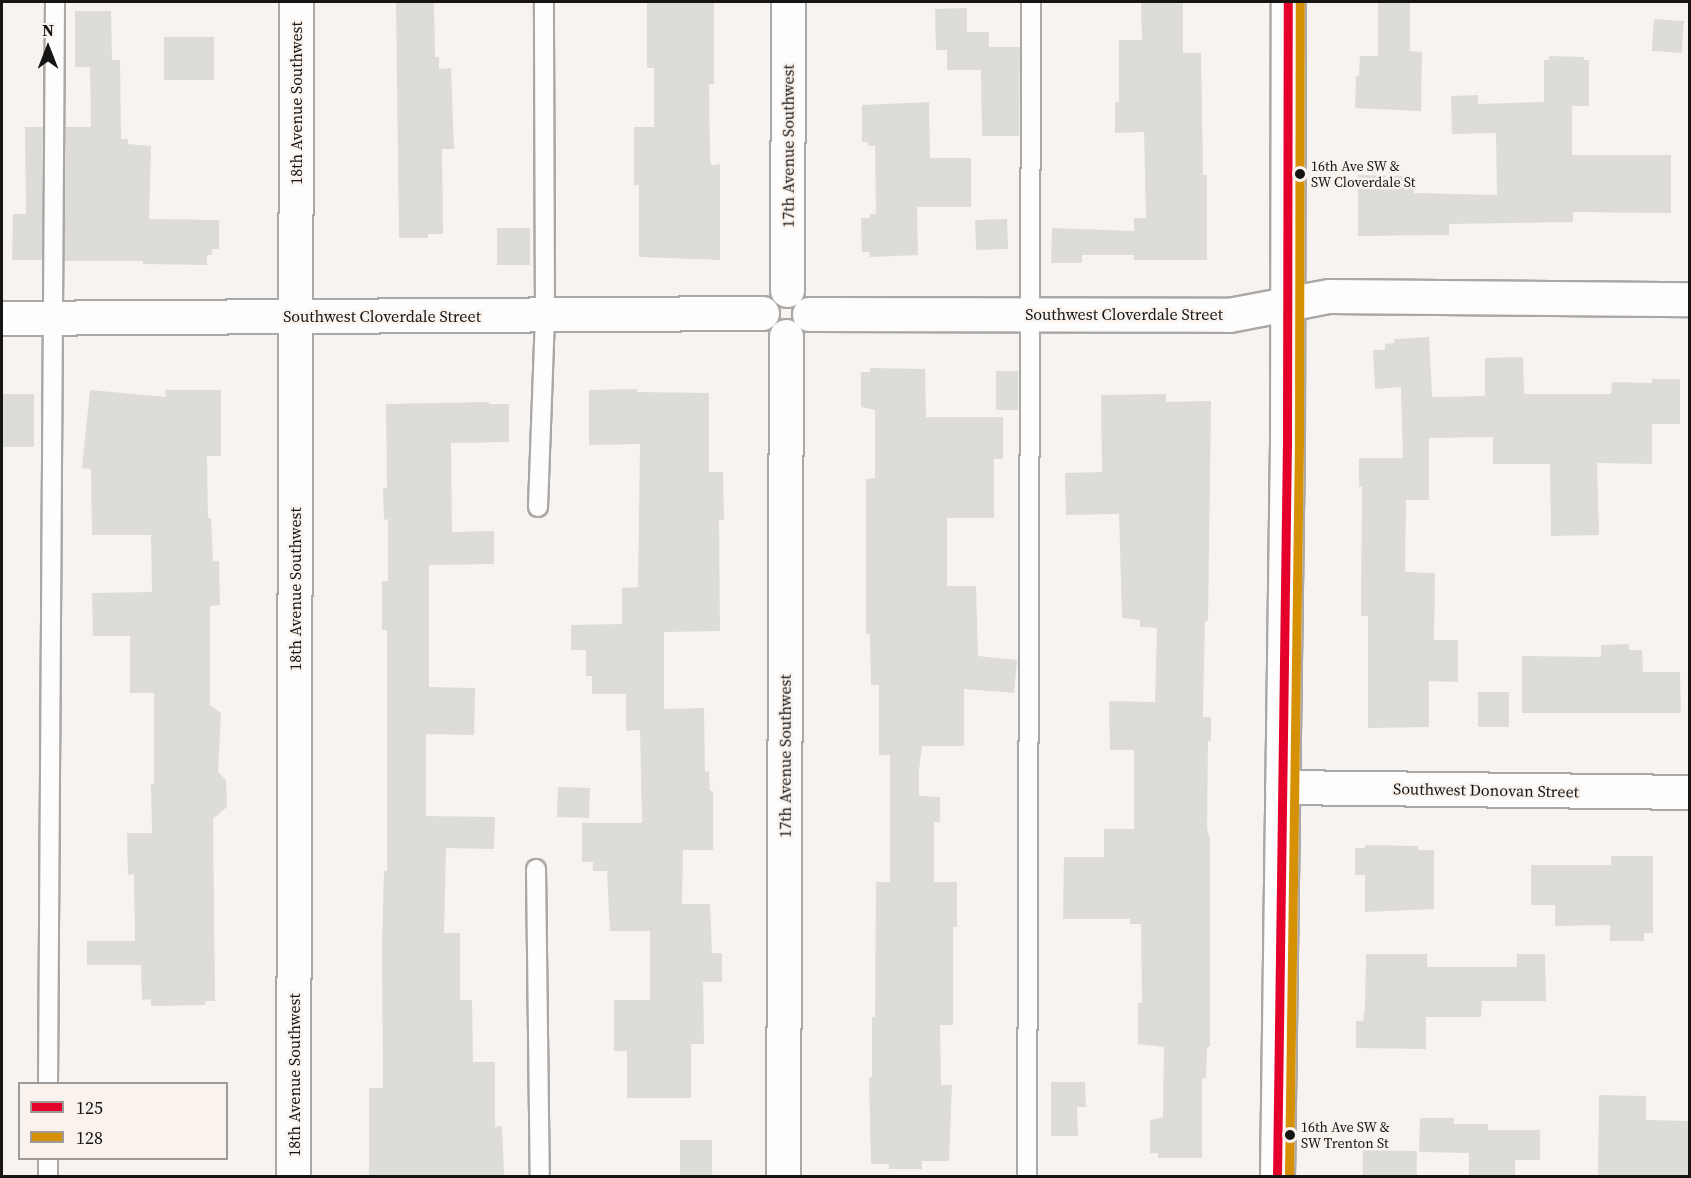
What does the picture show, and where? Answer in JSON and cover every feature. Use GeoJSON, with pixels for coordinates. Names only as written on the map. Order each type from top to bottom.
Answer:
{"type":"FeatureCollection","features":[{"type":"Feature","properties":{"kind":"street","name":"18th Avenue Southwest"},"geometry":{"type":"LineString","coordinates":[[293,1176],[297,2]]}},
{"type":"Feature","properties":{"kind":"street","name":"17th Avenue Southwest"},"geometry":{"type":"LineString","coordinates":[[787,290],[788,2]]}},
{"type":"Feature","properties":{"kind":"street"},"geometry":{"type":"LineString","coordinates":[[1277,1176],[1287,303],[1288,2]]}},
{"type":"Feature","properties":{"kind":"street"},"geometry":{"type":"LineString","coordinates":[[787,290],[798,293],[804,299],[809,314],[803,328],[797,333],[786,336],[770,330],[762,313],[769,297],[787,290]]}},
{"type":"Feature","properties":{"kind":"street","name":"Southwest Cloverdale Street"},"geometry":{"type":"LineString","coordinates":[[809,314],[1229,315],[1329,296],[1689,299]]}},
{"type":"Feature","properties":{"kind":"street","name":"Southwest Cloverdale Street"},"geometry":{"type":"LineString","coordinates":[[2,318],[762,313]]}},
{"type":"Feature","properties":{"kind":"street","name":"17th Avenue Southwest"},"geometry":{"type":"LineString","coordinates":[[783,1176],[786,336]]}},
{"type":"Feature","properties":{"kind":"street","name":"Southwest Donovan Street"},"geometry":{"type":"LineString","coordinates":[[1282,787],[1689,792]]}},
{"type":"Feature","properties":{"kind":"lane"},"geometry":{"type":"LineString","coordinates":[[48,1082],[55,2]]}},
{"type":"Feature","properties":{"kind":"lane"},"geometry":{"type":"LineString","coordinates":[[538,507],[544,314],[544,2]]}},
{"type":"Feature","properties":{"kind":"lane"},"geometry":{"type":"LineString","coordinates":[[1026,1176],[1031,2]]}},
{"type":"Feature","properties":{"kind":"lane"},"geometry":{"type":"LineString","coordinates":[[536,869],[540,1176]]}},
{"type":"Feature","properties":{"kind":"lane"},"geometry":{"type":"LineString","coordinates":[[48,1160],[48,1176]]}},
{"type":"Feature","properties":{"kind":"building"},"geometry":{"type":"Polygon","coordinates":[[[396,2],[434,2],[435,57],[439,57],[439,69],[451,68],[454,149],[442,149],[443,234],[428,234],[428,238],[399,238],[396,2]]]}},
{"type":"Feature","properties":{"kind":"building"},"geometry":{"type":"Polygon","coordinates":[[[647,2],[714,2],[714,84],[709,84],[710,160],[712,165],[720,164],[720,260],[639,257],[639,185],[634,185],[634,127],[654,127],[654,68],[647,68],[647,2]]]}},
{"type":"Feature","properties":{"kind":"building"},"geometry":{"type":"Polygon","coordinates":[[[1141,2],[1183,2],[1183,53],[1201,53],[1203,175],[1207,175],[1207,260],[1134,260],[1134,255],[1082,255],[1082,263],[1051,263],[1052,228],[1134,231],[1134,218],[1146,218],[1144,132],[1115,133],[1115,102],[1119,102],[1119,40],[1142,40],[1141,2]]]}},
{"type":"Feature","properties":{"kind":"building"},"geometry":{"type":"Polygon","coordinates":[[[1378,2],[1410,2],[1410,51],[1422,52],[1421,111],[1355,108],[1356,76],[1359,76],[1360,56],[1378,56],[1378,2]]]}},
{"type":"Feature","properties":{"kind":"building"},"geometry":{"type":"Polygon","coordinates":[[[967,8],[967,32],[989,32],[989,47],[1020,47],[1019,136],[982,136],[981,70],[947,70],[947,50],[936,50],[935,9],[967,8]]]}},
{"type":"Feature","properties":{"kind":"building"},"geometry":{"type":"Polygon","coordinates":[[[75,11],[111,11],[112,60],[120,60],[121,139],[128,139],[128,144],[151,146],[149,219],[219,220],[219,249],[212,249],[212,255],[207,255],[207,265],[143,264],[143,261],[65,261],[65,127],[91,127],[90,67],[75,67],[75,11]]]}},
{"type":"Feature","properties":{"kind":"building"},"geometry":{"type":"Polygon","coordinates":[[[1654,19],[1684,21],[1682,53],[1652,51],[1654,19]]]}},
{"type":"Feature","properties":{"kind":"building"},"geometry":{"type":"Polygon","coordinates":[[[164,37],[214,37],[214,80],[164,80],[164,37]]]}},
{"type":"Feature","properties":{"kind":"building"},"geometry":{"type":"Polygon","coordinates":[[[1549,56],[1584,57],[1584,60],[1589,60],[1589,106],[1572,106],[1572,155],[1671,155],[1671,213],[1573,212],[1573,222],[1449,224],[1449,235],[1358,236],[1358,175],[1414,176],[1414,193],[1497,195],[1496,133],[1452,134],[1451,96],[1478,95],[1478,104],[1544,102],[1544,60],[1549,60],[1549,56]]]}},
{"type":"Feature","properties":{"kind":"building"},"geometry":{"type":"Polygon","coordinates":[[[929,102],[930,158],[971,158],[971,207],[917,207],[918,255],[870,257],[869,252],[862,252],[861,218],[870,218],[870,214],[876,214],[875,146],[868,146],[868,142],[862,142],[862,105],[929,102]]]}},
{"type":"Feature","properties":{"kind":"building"},"geometry":{"type":"Polygon","coordinates":[[[25,127],[43,127],[42,260],[12,260],[13,214],[26,214],[25,127]]]}},
{"type":"Feature","properties":{"kind":"building"},"geometry":{"type":"Polygon","coordinates":[[[1007,219],[1008,249],[976,250],[975,220],[1007,219]]]}},
{"type":"Feature","properties":{"kind":"building"},"geometry":{"type":"Polygon","coordinates":[[[497,228],[530,228],[530,265],[497,265],[497,228]]]}},
{"type":"Feature","properties":{"kind":"building"},"geometry":{"type":"Polygon","coordinates":[[[1429,337],[1432,397],[1485,396],[1485,358],[1523,357],[1524,394],[1611,394],[1612,382],[1652,383],[1652,379],[1680,379],[1680,424],[1652,424],[1652,464],[1597,463],[1599,535],[1551,536],[1550,464],[1493,464],[1493,437],[1429,438],[1429,500],[1406,500],[1405,572],[1435,573],[1434,640],[1458,640],[1458,682],[1429,681],[1429,727],[1368,728],[1368,616],[1361,616],[1362,487],[1359,487],[1359,458],[1403,458],[1401,387],[1375,389],[1373,350],[1385,350],[1385,344],[1395,343],[1394,339],[1429,337]]]}},
{"type":"Feature","properties":{"kind":"building"},"geometry":{"type":"Polygon","coordinates":[[[870,368],[925,369],[926,417],[1003,417],[1003,459],[994,459],[994,518],[947,518],[947,586],[976,586],[978,656],[1017,660],[1014,693],[964,689],[964,746],[922,746],[919,770],[919,796],[940,797],[940,822],[934,822],[934,882],[957,882],[957,927],[953,927],[953,1025],[940,1025],[941,1085],[952,1085],[949,1161],[922,1161],[922,1169],[889,1169],[889,1164],[871,1164],[869,1077],[872,1077],[872,1017],[875,1017],[876,882],[890,882],[890,755],[879,755],[879,685],[871,685],[870,634],[866,634],[866,479],[875,478],[875,410],[861,407],[861,372],[870,372],[870,368]]]}},
{"type":"Feature","properties":{"kind":"building"},"geometry":{"type":"Polygon","coordinates":[[[996,371],[1018,371],[1018,410],[996,410],[996,371]]]}},
{"type":"Feature","properties":{"kind":"building"},"geometry":{"type":"Polygon","coordinates":[[[637,389],[637,392],[709,393],[709,472],[723,472],[724,520],[719,520],[720,631],[664,632],[664,709],[704,708],[705,772],[709,771],[710,791],[713,791],[713,850],[683,850],[682,904],[710,904],[712,953],[722,953],[722,982],[703,982],[704,1044],[691,1044],[691,1098],[627,1098],[627,1051],[614,1051],[614,1000],[650,1000],[650,931],[610,931],[607,871],[593,871],[593,862],[582,862],[582,823],[642,823],[640,730],[626,731],[626,694],[592,694],[592,676],[586,676],[586,650],[571,650],[571,625],[622,624],[622,588],[638,587],[640,444],[589,445],[589,390],[637,389]]]}},
{"type":"Feature","properties":{"kind":"building"},"geometry":{"type":"Polygon","coordinates":[[[90,390],[166,397],[165,390],[221,390],[221,456],[207,456],[208,518],[211,518],[213,561],[219,561],[220,605],[210,606],[210,705],[221,713],[218,772],[226,780],[227,807],[213,819],[215,1001],[205,1001],[205,1005],[151,1006],[151,999],[142,1000],[141,965],[87,965],[87,941],[135,941],[134,874],[128,875],[127,833],[152,833],[151,784],[154,784],[154,693],[130,693],[130,636],[93,636],[92,593],[152,592],[151,535],[92,535],[91,469],[82,468],[90,390]]]}},
{"type":"Feature","properties":{"kind":"building"},"geometry":{"type":"Polygon","coordinates":[[[2,394],[34,394],[34,447],[2,447],[2,394]]]}},
{"type":"Feature","properties":{"kind":"building"},"geometry":{"type":"Polygon","coordinates":[[[1166,394],[1166,402],[1211,401],[1208,621],[1205,621],[1203,706],[1203,717],[1211,717],[1211,741],[1208,741],[1207,829],[1210,839],[1210,1047],[1207,1047],[1206,1078],[1202,1078],[1202,1158],[1158,1158],[1158,1153],[1150,1153],[1150,1120],[1163,1117],[1164,1047],[1138,1044],[1138,1003],[1142,1003],[1141,924],[1130,924],[1130,919],[1063,919],[1064,857],[1104,857],[1104,829],[1134,829],[1134,750],[1110,750],[1109,701],[1155,702],[1157,628],[1140,627],[1140,620],[1122,618],[1119,514],[1066,515],[1065,473],[1102,472],[1101,395],[1166,394]]]}},
{"type":"Feature","properties":{"kind":"building"},"geometry":{"type":"Polygon","coordinates":[[[489,402],[489,404],[509,404],[509,442],[451,443],[452,532],[494,531],[494,564],[429,565],[429,687],[475,688],[474,735],[426,734],[426,816],[495,817],[494,849],[446,848],[444,933],[460,933],[460,1000],[472,1000],[473,1062],[495,1062],[495,1127],[502,1126],[504,1176],[369,1176],[369,1088],[383,1088],[382,949],[384,871],[387,871],[387,630],[382,630],[382,581],[388,581],[388,519],[384,520],[383,488],[387,488],[386,404],[489,402]]]}},
{"type":"Feature","properties":{"kind":"building"},"geometry":{"type":"Polygon","coordinates":[[[1629,644],[1629,650],[1642,650],[1643,672],[1680,672],[1681,713],[1522,713],[1522,656],[1601,657],[1601,645],[1629,644]]]}},
{"type":"Feature","properties":{"kind":"building"},"geometry":{"type":"Polygon","coordinates":[[[1478,692],[1509,692],[1509,727],[1478,727],[1478,692]]]}},
{"type":"Feature","properties":{"kind":"building"},"geometry":{"type":"Polygon","coordinates":[[[558,787],[590,788],[589,818],[557,817],[558,787]]]}},
{"type":"Feature","properties":{"kind":"building"},"geometry":{"type":"Polygon","coordinates":[[[1365,845],[1418,846],[1418,850],[1434,850],[1434,909],[1365,912],[1365,875],[1355,875],[1355,848],[1365,848],[1365,845]]]}},
{"type":"Feature","properties":{"kind":"building"},"geometry":{"type":"Polygon","coordinates":[[[1611,856],[1653,856],[1653,933],[1644,933],[1644,941],[1610,941],[1610,925],[1555,926],[1555,905],[1531,905],[1531,865],[1611,865],[1611,856]]]}},
{"type":"Feature","properties":{"kind":"building"},"geometry":{"type":"Polygon","coordinates":[[[1366,954],[1427,954],[1427,967],[1517,967],[1517,954],[1545,954],[1546,1001],[1482,1001],[1481,1017],[1426,1017],[1426,1049],[1356,1048],[1356,1021],[1363,1021],[1365,1008],[1366,954]]]}},
{"type":"Feature","properties":{"kind":"building"},"geometry":{"type":"Polygon","coordinates":[[[1051,1082],[1085,1082],[1086,1107],[1077,1107],[1078,1136],[1051,1136],[1051,1082]]]}},
{"type":"Feature","properties":{"kind":"building"},"geometry":{"type":"Polygon","coordinates":[[[1599,1095],[1646,1096],[1646,1120],[1689,1121],[1689,1176],[1598,1176],[1599,1095]]]}},
{"type":"Feature","properties":{"kind":"building"},"geometry":{"type":"Polygon","coordinates":[[[1420,1118],[1454,1118],[1454,1124],[1488,1124],[1488,1130],[1540,1130],[1540,1160],[1515,1160],[1515,1176],[1469,1176],[1469,1153],[1419,1152],[1420,1118]]]}},
{"type":"Feature","properties":{"kind":"building"},"geometry":{"type":"Polygon","coordinates":[[[680,1140],[712,1140],[712,1176],[680,1176],[680,1140]]]}},
{"type":"Feature","properties":{"kind":"building"},"geometry":{"type":"Polygon","coordinates":[[[1363,1150],[1417,1151],[1417,1176],[1363,1176],[1363,1150]]]}},
{"type":"Feature","properties":{"kind":"transit line","name":"125"},"geometry":{"type":"LineString","coordinates":[[1277,1176],[1287,446],[1288,2]]}},
{"type":"Feature","properties":{"kind":"transit line","name":"128"},"geometry":{"type":"LineString","coordinates":[[1289,1176],[1299,446],[1300,2]]}},
{"type":"Feature","properties":{"kind":"place","name":"16th Ave SW & SW Cloverdale St"},"geometry":{"type":"Point","coordinates":[1300,174]}},
{"type":"Feature","properties":{"kind":"place","name":"16th Ave SW & SW Trenton St"},"geometry":{"type":"Point","coordinates":[1290,1135]}}]}
